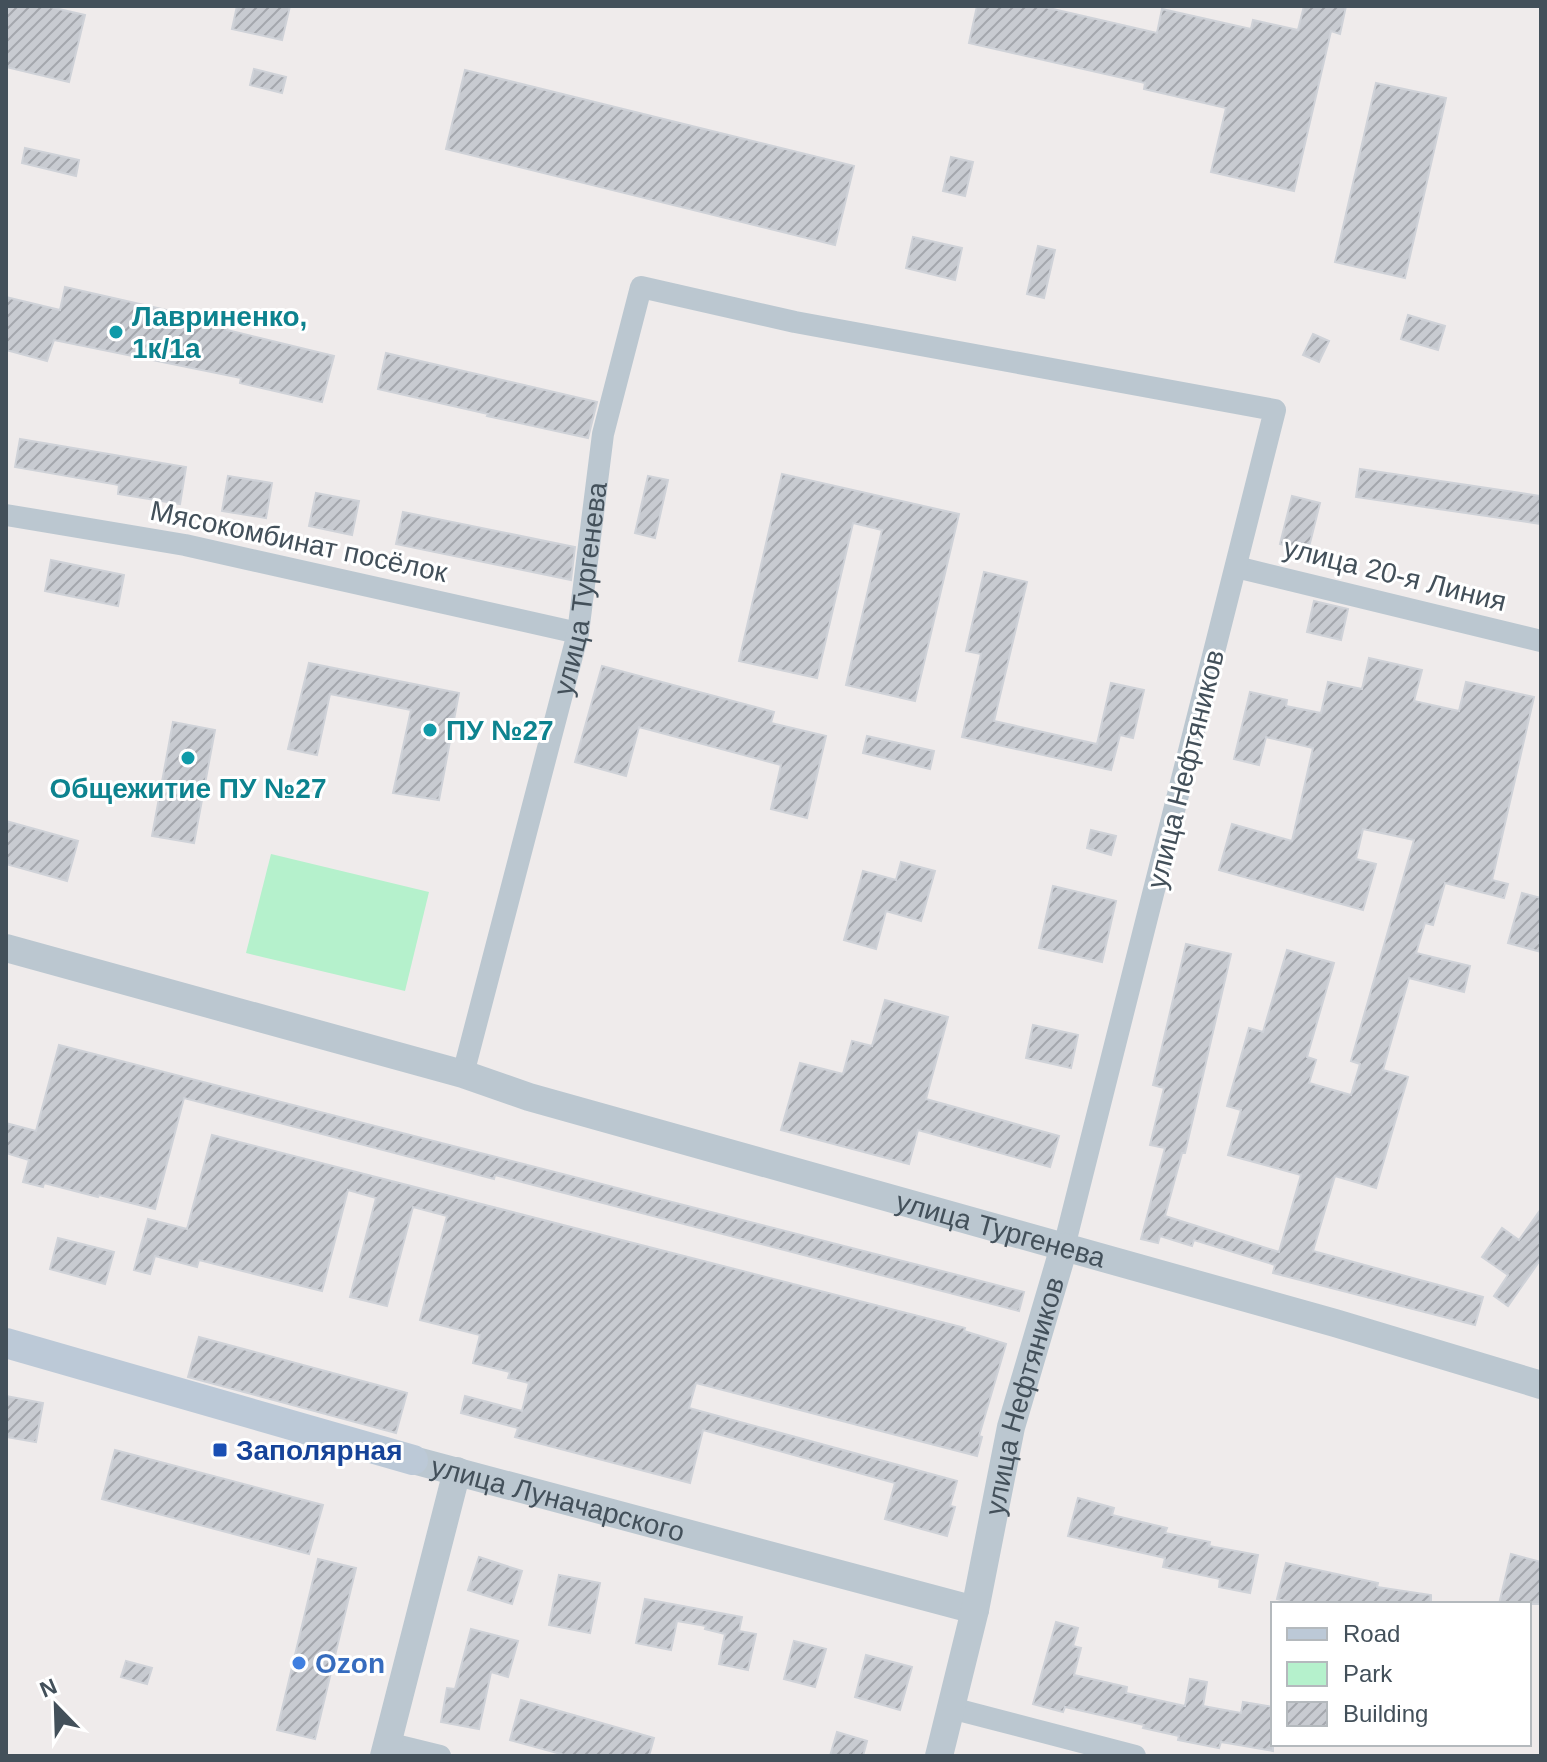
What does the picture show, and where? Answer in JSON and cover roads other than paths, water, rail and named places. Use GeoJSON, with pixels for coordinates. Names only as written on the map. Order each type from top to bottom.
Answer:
{"type":"FeatureCollection","features":[{"type":"Feature","properties":{"kind":"main road","name":"улица Луначарского"},"geometry":{"type":"LineString","coordinates":[[6,1343],[413,1460]]}},
{"type":"Feature","properties":{"kind":"street","name":"улица Нефтяников"},"geometry":{"type":"LineString","coordinates":[[641,287],[795,322],[1275,410],[1064,1247],[1011,1427],[975,1610],[939,1756]]}},
{"type":"Feature","properties":{"kind":"street","name":"улица Тургенева"},"geometry":{"type":"LineString","coordinates":[[463,1074],[578,633],[603,434],[641,287]]}},
{"type":"Feature","properties":{"kind":"street","name":"Мясокомбинат посёлок"},"geometry":{"type":"LineString","coordinates":[[6,515],[185,545],[578,633]]}},
{"type":"Feature","properties":{"kind":"street","name":"улица 20-я Линия"},"geometry":{"type":"LineString","coordinates":[[1236,567],[1541,641]]}},
{"type":"Feature","properties":{"kind":"street","name":"улица Тургенева"},"geometry":{"type":"LineString","coordinates":[[6,948],[463,1074],[529,1097],[1335,1323],[1541,1385]]}},
{"type":"Feature","properties":{"kind":"street","name":"улица Луначарского"},"geometry":{"type":"LineString","coordinates":[[413,1460],[975,1610]]}},
{"type":"Feature","properties":{"kind":"street"},"geometry":{"type":"LineString","coordinates":[[440,1756],[386,1750],[457,1471]]}},
{"type":"Feature","properties":{"kind":"street"},"geometry":{"type":"LineString","coordinates":[[951,1708],[1135,1756]]}},
{"type":"Feature","properties":{"kind":"place","name":"Лавриненко, 1к/1а"},"geometry":{"type":"Point","coordinates":[116,332]}},
{"type":"Feature","properties":{"kind":"place","name":"ПУ №27"},"geometry":{"type":"Point","coordinates":[430,730]}},
{"type":"Feature","properties":{"kind":"place","name":"Общежитие ПУ №27"},"geometry":{"type":"Point","coordinates":[188,758]}},
{"type":"Feature","properties":{"kind":"place","name":"Заполярная"},"geometry":{"type":"Point","coordinates":[220,1450]}},
{"type":"Feature","properties":{"kind":"place","name":"Ozon"},"geometry":{"type":"Point","coordinates":[299,1663]}}]}
